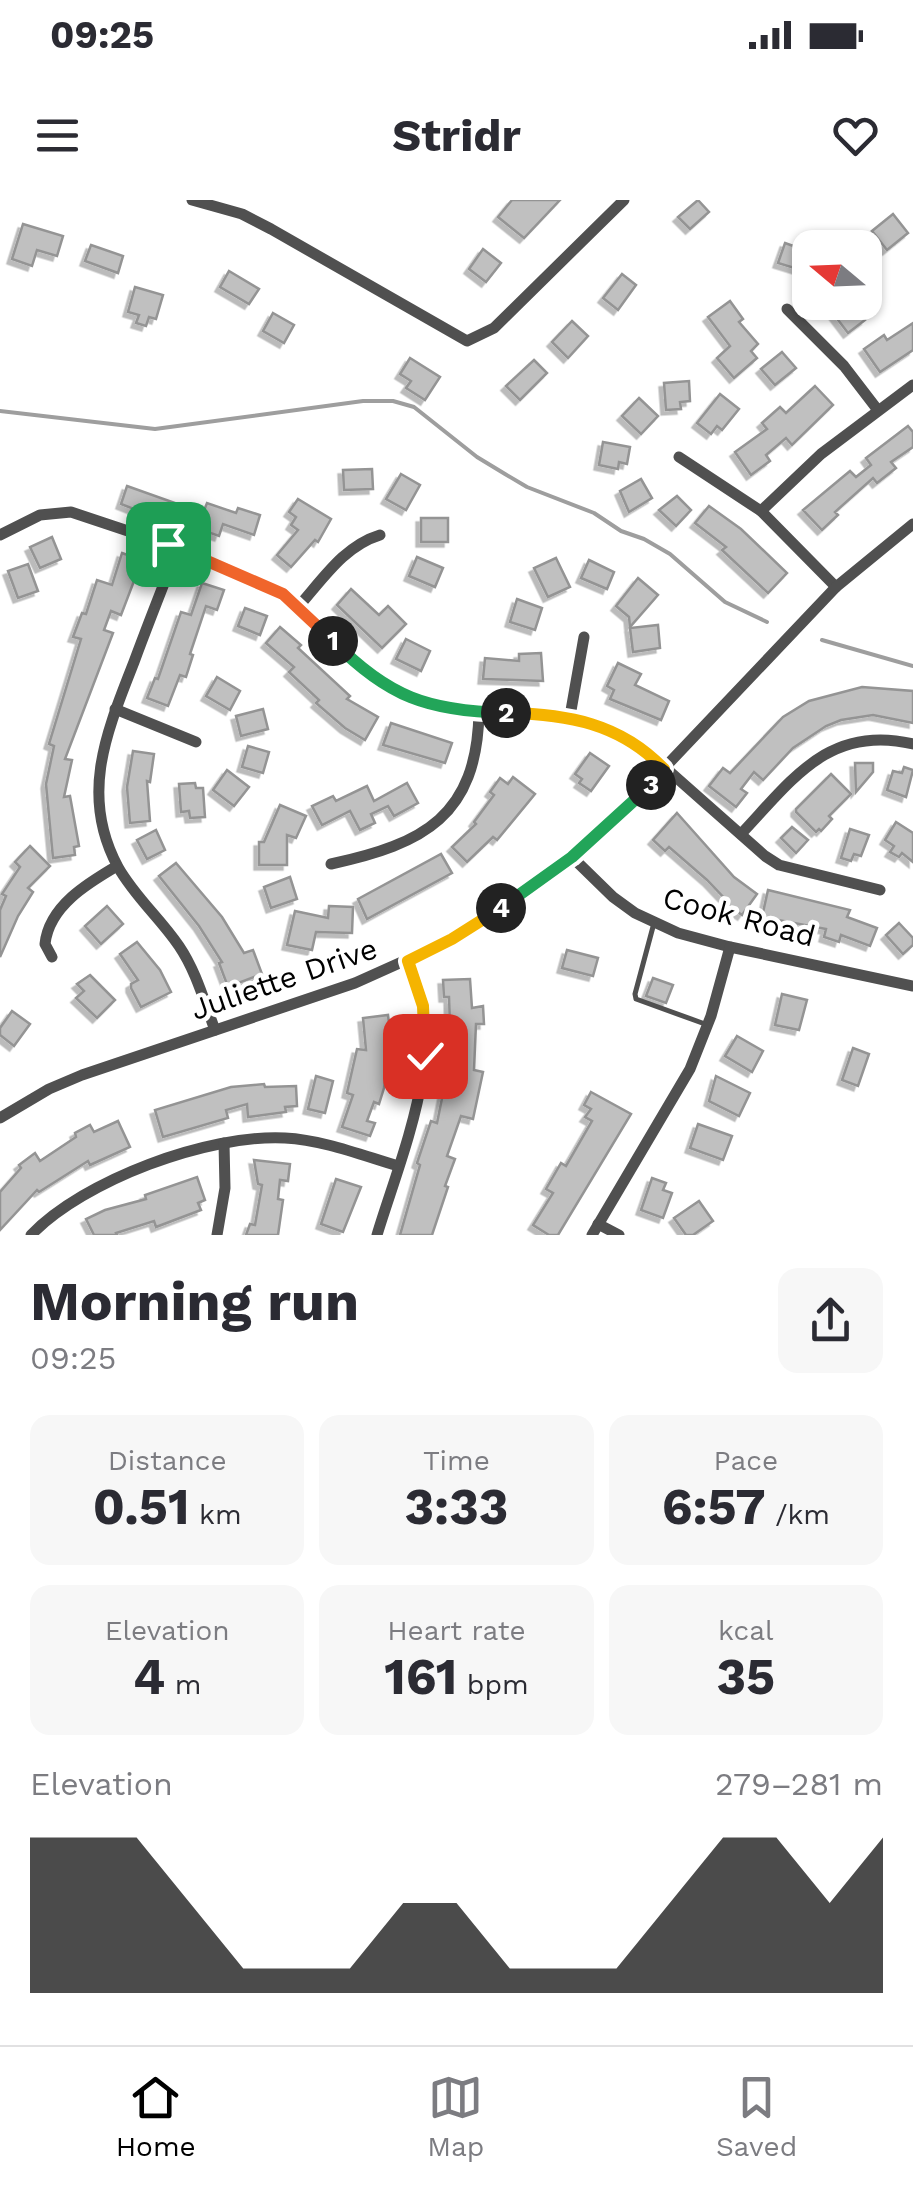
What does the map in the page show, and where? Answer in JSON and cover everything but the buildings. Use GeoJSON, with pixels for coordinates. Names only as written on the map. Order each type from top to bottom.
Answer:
{"type":"FeatureCollection","features":[{"type":"Feature","properties":{"kind":"street"},"geometry":{"type":"LineString","coordinates":[[192,200],[242,214],[272,229],[467,341],[494,328],[624,200]]}},
{"type":"Feature","properties":{"kind":"street"},"geometry":{"type":"LineString","coordinates":[[787,309],[844,366],[877,410]]}},
{"type":"Feature","properties":{"kind":"street"},"geometry":{"type":"LineString","coordinates":[[761,511],[810,464],[913,384]]}},
{"type":"Feature","properties":{"kind":"street"},"geometry":{"type":"LineString","coordinates":[[679,458],[761,511],[836,588]]}},
{"type":"Feature","properties":{"kind":"street"},"geometry":{"type":"LineString","coordinates":[[0,535],[40,515],[72,512],[178,548],[262,582],[299,606],[352,660],[387,688],[428,705],[479,712],[570,716],[590,721],[652,756],[779,865],[880,890]]}},
{"type":"Feature","properties":{"kind":"street","name":"Juliette Drive"},"geometry":{"type":"LineString","coordinates":[[0,1118],[82,1075],[355,983],[468,930],[572,857],[613,822],[836,588],[913,524]]}},
{"type":"Feature","properties":{"kind":"street"},"geometry":{"type":"LineString","coordinates":[[299,606],[345,554],[380,534]]}},
{"type":"Feature","properties":{"kind":"street"},"geometry":{"type":"LineString","coordinates":[[178,548],[104,738],[98,787],[105,834],[118,866],[130,887],[182,949],[200,986],[214,1030]]}},
{"type":"Feature","properties":{"kind":"street"},"geometry":{"type":"LineString","coordinates":[[570,716],[584,637]]}},
{"type":"Feature","properties":{"kind":"street"},"geometry":{"type":"LineString","coordinates":[[116,709],[196,742]]}},
{"type":"Feature","properties":{"kind":"street"},"geometry":{"type":"LineString","coordinates":[[331,864],[389,851],[438,821],[458,796],[473,766],[479,712]]}},
{"type":"Feature","properties":{"kind":"street"},"geometry":{"type":"LineString","coordinates":[[741,834],[808,763],[838,746],[880,738],[913,744]]}},
{"type":"Feature","properties":{"kind":"street","name":"Cook Road"},"geometry":{"type":"LineString","coordinates":[[572,857],[612,897],[654,923],[730,948],[913,986]]}},
{"type":"Feature","properties":{"kind":"street"},"geometry":{"type":"LineString","coordinates":[[52,958],[45,944],[52,923],[76,894],[118,866]]}},
{"type":"Feature","properties":{"kind":"street"},"geometry":{"type":"LineString","coordinates":[[619,1235],[595,1229],[690,1069],[730,948]]}},
{"type":"Feature","properties":{"kind":"street"},"geometry":{"type":"LineString","coordinates":[[378,1235],[421,1086],[425,1056],[423,1006],[408,961]]}},
{"type":"Feature","properties":{"kind":"street"},"geometry":{"type":"LineString","coordinates":[[30,1235],[60,1209],[112,1180],[224,1143],[290,1138],[398,1166]]}},
{"type":"Feature","properties":{"kind":"street"},"geometry":{"type":"LineString","coordinates":[[217,1235],[226,1188],[224,1143]]}},
{"type":"Feature","properties":{"kind":"lane"},"geometry":{"type":"LineString","coordinates":[[654,923],[636,999],[708,1024]]}},
{"type":"Feature","properties":{"kind":"waterway"},"geometry":{"type":"LineString","coordinates":[[0,411],[155,429],[363,401],[393,401],[414,407],[477,457],[527,487],[594,513],[621,531],[670,554],[725,602],[767,622]]}},
{"type":"Feature","properties":{"kind":"waterway"},"geometry":{"type":"LineString","coordinates":[[822,640],[913,666]]}},
{"type":"Feature","properties":{"kind":"route"},"geometry":{"type":"LineString","coordinates":[[168,544],[283,594],[369,676],[407,698],[452,710],[544,713],[590,721],[630,740],[664,769],[613,822],[547,876],[452,939],[408,961],[423,1006],[425,1056]]}}]}
